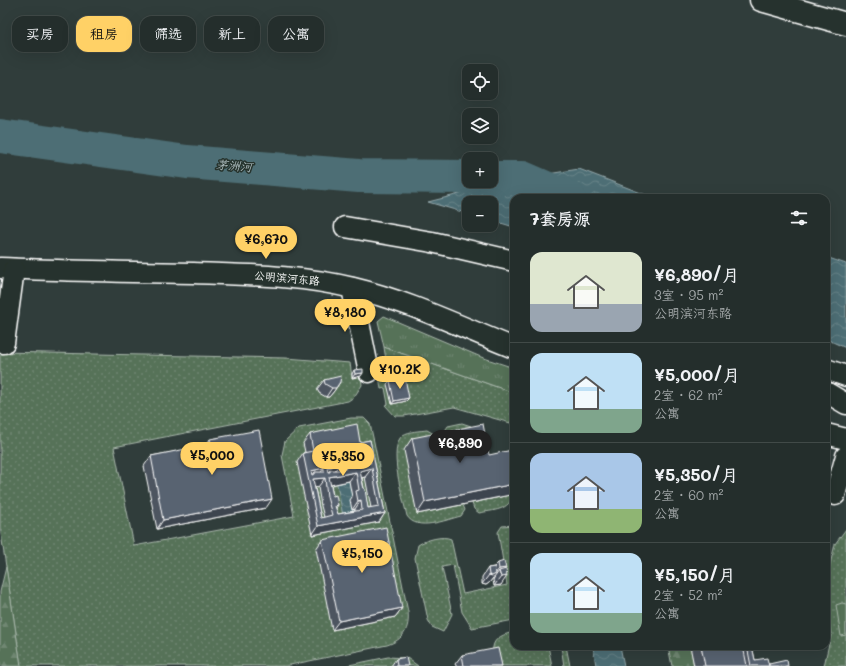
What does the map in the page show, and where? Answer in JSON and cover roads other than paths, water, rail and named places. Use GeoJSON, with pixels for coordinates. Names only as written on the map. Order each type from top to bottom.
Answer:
{"type":"FeatureCollection","features":[{"type":"Feature","properties":{"kind":"main road"},"geometry":{"type":"LineString","coordinates":[[761,0],[846,24]]}},
{"type":"Feature","properties":{"kind":"street"},"geometry":{"type":"LineString","coordinates":[[345,227],[432,242],[510,260]]}},
{"type":"Feature","properties":{"kind":"street"},"geometry":{"type":"LineString","coordinates":[[4,343],[7,269]]}},
{"type":"Feature","properties":{"kind":"street","name":"公明滨河东路"},"geometry":{"type":"LineString","coordinates":[[7,269],[245,275],[295,278],[352,288],[394,300],[510,346]]}},
{"type":"Feature","properties":{"kind":"street"},"geometry":{"type":"LineString","coordinates":[[352,288],[370,372]]}},
{"type":"Feature","properties":{"kind":"street"},"geometry":{"type":"LineString","coordinates":[[830,370],[846,376]]}},
{"type":"Feature","properties":{"kind":"street"},"geometry":{"type":"LineString","coordinates":[[830,394],[846,404]]}},
{"type":"Feature","properties":{"kind":"street"},"geometry":{"type":"LineString","coordinates":[[830,435],[846,439]]}},
{"type":"Feature","properties":{"kind":"street"},"geometry":{"type":"LineString","coordinates":[[835,495],[846,456]]}},
{"type":"Feature","properties":{"kind":"water"},"geometry":{"type":"Polygon","coordinates":[[[579,169],[644,194],[510,194],[510,226],[498,222],[498,196],[462,196],[462,212],[428,202],[483,188],[498,188],[498,184],[523,178],[579,169]]]}},
{"type":"Feature","properties":{"kind":"water"},"geometry":{"type":"Polygon","coordinates":[[[830,258],[846,264],[846,348],[830,341],[830,258]]]}},
{"type":"Feature","properties":{"kind":"water"},"geometry":{"type":"Polygon","coordinates":[[[349,481],[356,517],[344,521],[337,484],[349,481]]]}},
{"type":"Feature","properties":{"kind":"water"},"geometry":{"type":"Polygon","coordinates":[[[594,650],[621,650],[624,666],[596,666],[594,650]]]}},
{"type":"Feature","properties":{"kind":"waterway","name":"茅洲河"},"geometry":{"type":"LineString","coordinates":[[0,136],[187,162],[359,176],[462,177]]}},
{"type":"Feature","properties":{"kind":"waterway","name":"茅洲河"},"geometry":{"type":"LineString","coordinates":[[498,178],[523,178],[560,194]]}}]}
